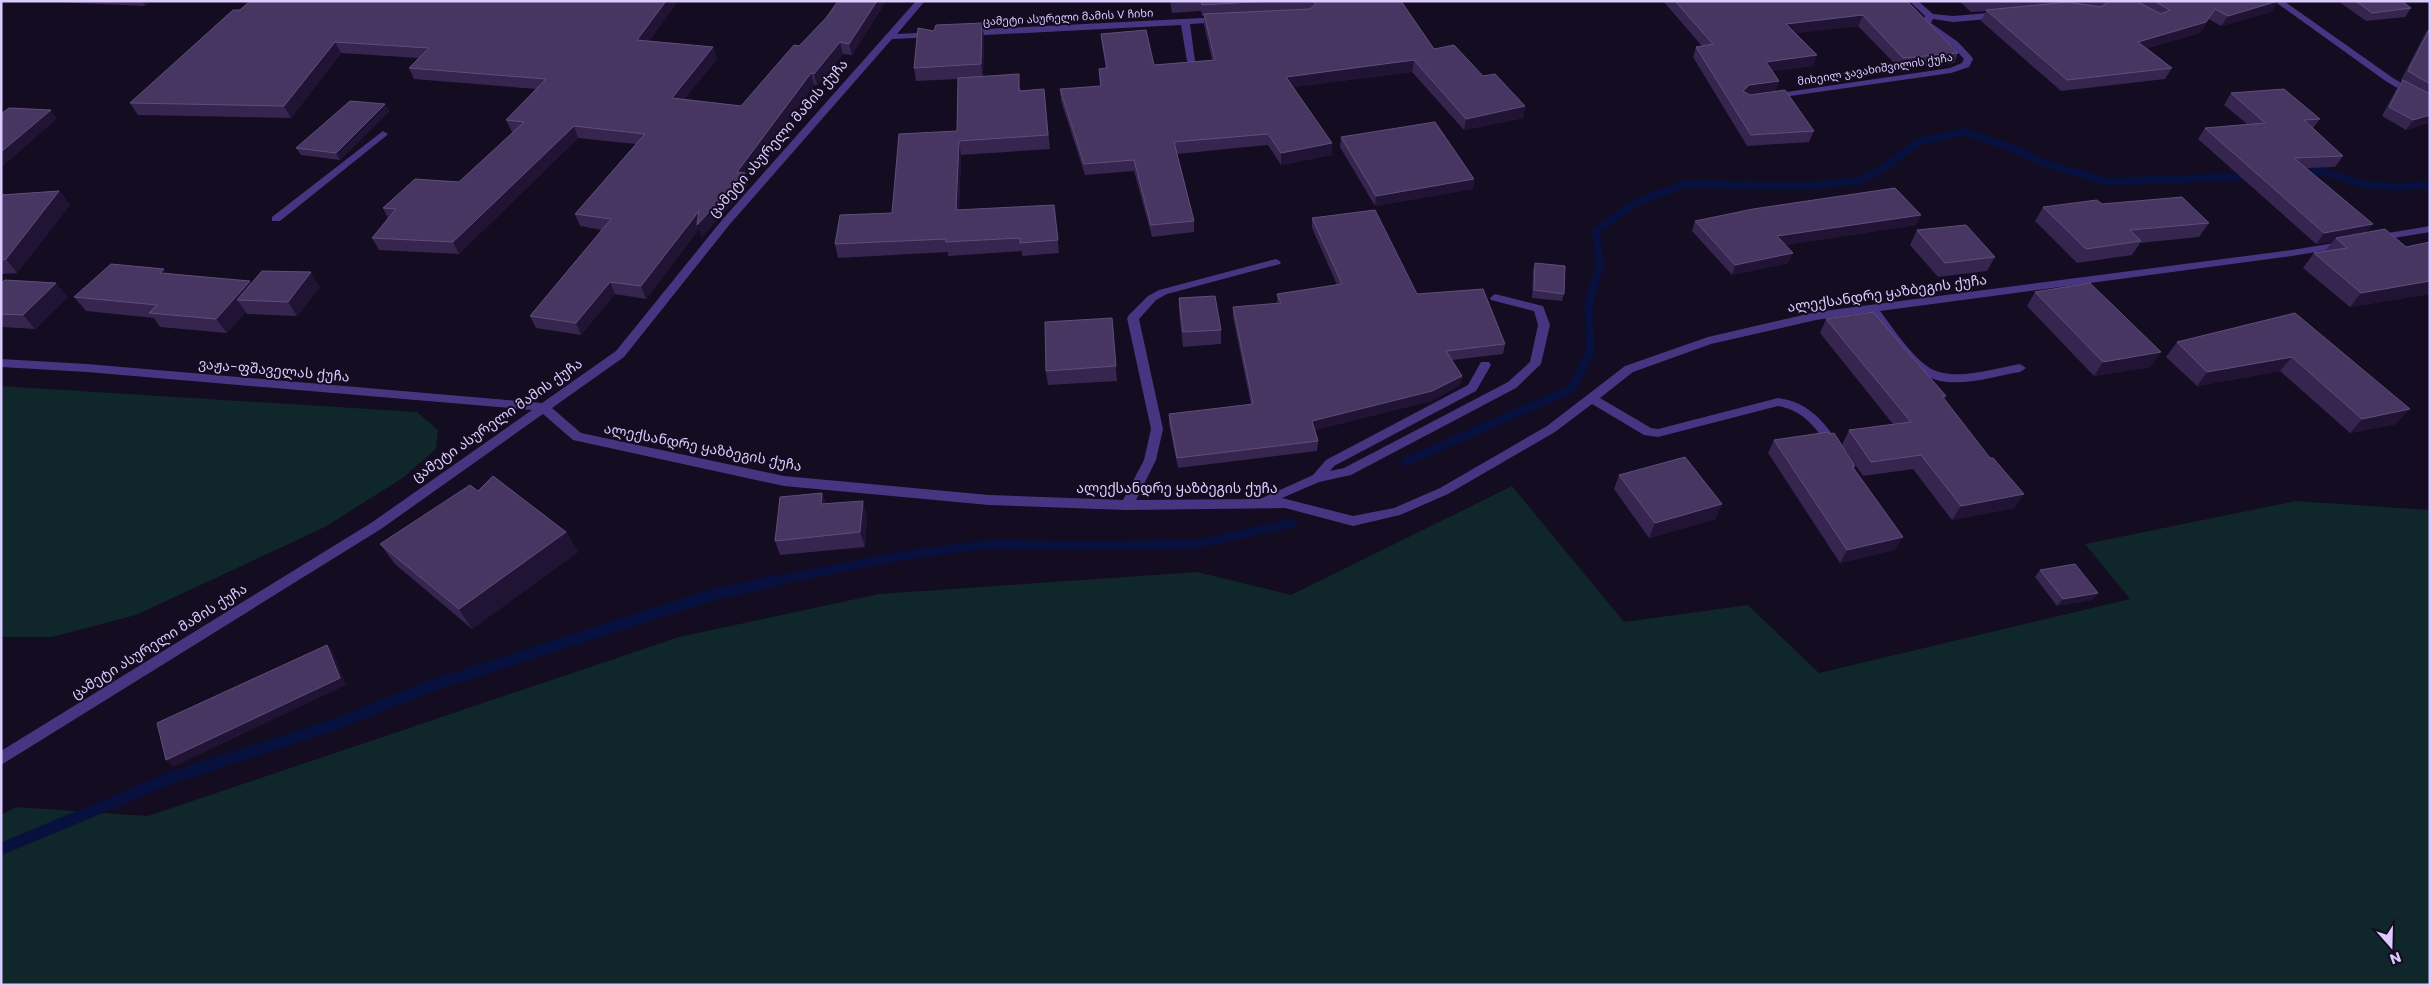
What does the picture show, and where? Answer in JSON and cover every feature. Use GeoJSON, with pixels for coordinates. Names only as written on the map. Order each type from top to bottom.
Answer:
{"type":"FeatureCollection","features":[{"type":"Feature","properties":{"kind":"street","name":"ცამეტი ასურელი მამის ქუჩა"},"geometry":{"type":"LineString","coordinates":[[1,759],[376,526],[620,354],[726,222],[921,1]]}},
{"type":"Feature","properties":{"kind":"street","name":"მიხეილ ჯავახიშვილის ქუჩა"},"geometry":{"type":"LineString","coordinates":[[1766,98],[1951,70],[1966,65],[1969,58],[1955,44],[1926,24],[1930,16],[1912,1]]}},
{"type":"Feature","properties":{"kind":"street"},"geometry":{"type":"LineString","coordinates":[[2278,1],[2390,80],[2430,104]]}},
{"type":"Feature","properties":{"kind":"street"},"geometry":{"type":"LineString","coordinates":[[1930,16],[1953,19],[2009,14]]}},
{"type":"Feature","properties":{"kind":"street","name":"ცამეტი ასურელი მამის V ჩიხი"},"geometry":{"type":"LineString","coordinates":[[958,34],[1232,19]]}},
{"type":"Feature","properties":{"kind":"street"},"geometry":{"type":"LineString","coordinates":[[1185,22],[1191,61]]}},
{"type":"Feature","properties":{"kind":"street"},"geometry":{"type":"LineString","coordinates":[[889,37],[948,34]]}},
{"type":"Feature","properties":{"kind":"street"},"geometry":{"type":"LineString","coordinates":[[276,219],[383,134]]}},
{"type":"Feature","properties":{"kind":"street","name":"ალექსანდრე ყაზბეგის ქუჩა"},"geometry":{"type":"LineString","coordinates":[[543,407],[577,437],[784,481],[989,500],[1127,505],[1284,503],[1353,521],[1396,512],[1444,492],[1551,429],[1629,369],[1708,341],[1816,316],[2292,253],[2430,229]]}},
{"type":"Feature","properties":{"kind":"street"},"geometry":{"type":"LineString","coordinates":[[1127,505],[1150,460],[1157,429],[1133,318],[1152,298],[1163,292],[1276,262]]}},
{"type":"Feature","properties":{"kind":"street"},"geometry":{"type":"LineString","coordinates":[[1261,502],[1317,478],[1347,472],[1512,384],[1535,364],[1544,325],[1539,309],[1495,298]]}},
{"type":"Feature","properties":{"kind":"street"},"geometry":{"type":"LineString","coordinates":[[1872,308],[1922,368],[1933,375],[1952,378],[2020,368]]}},
{"type":"Feature","properties":{"kind":"street","name":"ვაჟა-ფშაველას ქუჩა"},"geometry":{"type":"LineString","coordinates":[[1,363],[97,369],[543,407]]}},
{"type":"Feature","properties":{"kind":"street"},"geometry":{"type":"LineString","coordinates":[[1317,478],[1330,463],[1472,388],[1485,365]]}},
{"type":"Feature","properties":{"kind":"street"},"geometry":{"type":"LineString","coordinates":[[1591,398],[1643,430],[1658,433],[1778,402],[1788,403],[1807,411],[1816,419],[1842,457]]}},
{"type":"Feature","properties":{"kind":"green space"},"geometry":{"type":"Polygon","coordinates":[[[1,386],[417,412],[438,430],[436,449],[404,477],[325,527],[136,615],[52,637],[1,637],[1,386]]]}},
{"type":"Feature","properties":{"kind":"green space"},"geometry":{"type":"Polygon","coordinates":[[[1512,486],[1624,622],[1748,605],[1819,673],[2130,599],[2085,544],[2296,501],[2430,510],[2430,985],[1,985],[1,815],[16,807],[148,816],[679,637],[879,594],[1197,572],[1291,595],[1512,486]]]}},
{"type":"Feature","properties":{"kind":"building"},"geometry":{"type":"Polygon","coordinates":[[[250,1],[666,1],[637,40],[713,47],[672,98],[741,106],[794,45],[799,46],[826,18],[838,1],[877,1],[849,44],[840,42],[814,74],[811,73],[737,172],[745,173],[697,225],[699,211],[641,286],[610,282],[576,323],[530,316],[611,219],[575,214],[645,134],[574,126],[453,242],[372,238],[396,209],[383,208],[415,179],[459,182],[524,122],[506,120],[546,79],[409,68],[429,48],[335,42],[284,106],[130,103],[233,10],[240,10],[250,1]]]}},
{"type":"Feature","properties":{"kind":"building"},"geometry":{"type":"Polygon","coordinates":[[[1201,1],[1268,1],[1202,5],[1201,1]]]}},
{"type":"Feature","properties":{"kind":"building"},"geometry":{"type":"Polygon","coordinates":[[[1312,1],[1401,1],[1434,49],[1454,45],[1483,76],[1495,74],[1525,106],[1466,119],[1414,60],[1286,77],[1332,143],[1281,153],[1268,134],[1174,142],[1194,221],[1151,225],[1134,160],[1084,164],[1060,89],[1101,86],[1099,69],[1107,68],[1101,34],[1146,30],[1154,65],[1215,60],[1204,14],[1310,9],[1316,4],[1312,1]]]}},
{"type":"Feature","properties":{"kind":"building"},"geometry":{"type":"Polygon","coordinates":[[[1675,1],[1907,1],[1958,53],[1903,58],[1863,15],[1786,24],[1817,55],[1766,62],[1779,81],[1749,85],[1743,91],[1750,95],[1785,90],[1814,131],[1751,135],[1696,47],[1713,44],[1675,1]]]}},
{"type":"Feature","properties":{"kind":"building"},"geometry":{"type":"Polygon","coordinates":[[[2106,1],[2136,1],[2161,14],[2170,10],[2154,1],[2278,1],[2228,16],[2215,9],[2206,22],[2138,42],[2172,68],[2067,80],[1986,10],[2068,2],[2100,7],[2106,4],[2106,1]]]}},
{"type":"Feature","properties":{"kind":"building"},"geometry":{"type":"Polygon","coordinates":[[[2356,1],[2402,1],[2411,8],[2372,13],[2356,1]]]}},
{"type":"Feature","properties":{"kind":"building"},"geometry":{"type":"Polygon","coordinates":[[[982,23],[981,64],[914,68],[918,28],[934,31],[936,25],[982,23]]]}},
{"type":"Feature","properties":{"kind":"building"},"geometry":{"type":"Polygon","coordinates":[[[2430,28],[2430,84],[2408,71],[2430,28]]]}},
{"type":"Feature","properties":{"kind":"building"},"geometry":{"type":"Polygon","coordinates":[[[1019,74],[1019,91],[1044,89],[1048,135],[959,141],[956,210],[1054,205],[1058,240],[1020,243],[1020,238],[946,242],[946,239],[835,244],[840,215],[892,213],[899,134],[957,131],[958,78],[1019,74]]]}},
{"type":"Feature","properties":{"kind":"building"},"geometry":{"type":"Polygon","coordinates":[[[2403,80],[2430,94],[2430,115],[2413,120],[2389,107],[2403,80]]]}},
{"type":"Feature","properties":{"kind":"building"},"geometry":{"type":"Polygon","coordinates":[[[2284,89],[2320,119],[2304,120],[2343,156],[2294,158],[2373,224],[2324,233],[2205,128],[2265,123],[2231,93],[2284,89]]]}},
{"type":"Feature","properties":{"kind":"building"},"geometry":{"type":"Polygon","coordinates":[[[350,101],[385,104],[336,153],[296,148],[350,101]]]}},
{"type":"Feature","properties":{"kind":"building"},"geometry":{"type":"Polygon","coordinates":[[[9,108],[51,110],[1,152],[1,114],[9,108]]]}},
{"type":"Feature","properties":{"kind":"building"},"geometry":{"type":"Polygon","coordinates":[[[1435,122],[1474,179],[1376,196],[1341,137],[1435,122]]]}},
{"type":"Feature","properties":{"kind":"building"},"geometry":{"type":"Polygon","coordinates":[[[1895,188],[1921,215],[1777,236],[1793,253],[1735,265],[1695,221],[1753,209],[1895,188]]]}},
{"type":"Feature","properties":{"kind":"building"},"geometry":{"type":"Polygon","coordinates":[[[59,191],[6,259],[1,260],[1,195],[59,191]]]}},
{"type":"Feature","properties":{"kind":"building"},"geometry":{"type":"Polygon","coordinates":[[[2182,197],[2209,223],[2130,230],[2141,241],[2086,249],[2043,207],[2097,200],[2102,204],[2182,197]]]}},
{"type":"Feature","properties":{"kind":"building"},"geometry":{"type":"Polygon","coordinates":[[[1375,210],[1417,294],[1483,289],[1505,344],[1446,351],[1462,376],[1432,391],[1312,421],[1318,441],[1177,458],[1169,414],[1253,404],[1233,307],[1281,303],[1277,294],[1342,284],[1312,218],[1375,210]]]}},
{"type":"Feature","properties":{"kind":"building"},"geometry":{"type":"Polygon","coordinates":[[[1966,225],[1995,257],[1945,263],[1917,230],[1966,225]]]}},
{"type":"Feature","properties":{"kind":"building"},"geometry":{"type":"Polygon","coordinates":[[[2385,229],[2406,247],[2430,242],[2430,281],[2361,293],[2314,253],[2347,248],[2336,238],[2385,229]]]}},
{"type":"Feature","properties":{"kind":"building"},"geometry":{"type":"Polygon","coordinates":[[[1535,263],[1565,266],[1564,294],[1534,290],[1535,263]]]}},
{"type":"Feature","properties":{"kind":"building"},"geometry":{"type":"Polygon","coordinates":[[[111,264],[164,269],[160,273],[250,281],[216,319],[149,313],[157,305],[74,297],[111,264]]]}},
{"type":"Feature","properties":{"kind":"building"},"geometry":{"type":"Polygon","coordinates":[[[262,271],[311,272],[288,302],[237,300],[262,271]]]}},
{"type":"Feature","properties":{"kind":"building"},"geometry":{"type":"Polygon","coordinates":[[[5,280],[56,283],[23,315],[1,314],[1,283],[5,280]]]}},
{"type":"Feature","properties":{"kind":"building"},"geometry":{"type":"Polygon","coordinates":[[[2090,283],[2161,352],[2103,362],[2035,292],[2090,283]]]}},
{"type":"Feature","properties":{"kind":"building"},"geometry":{"type":"Polygon","coordinates":[[[1215,296],[1221,330],[1183,332],[1179,298],[1215,296]]]}},
{"type":"Feature","properties":{"kind":"building"},"geometry":{"type":"Polygon","coordinates":[[[1873,312],[1946,396],[1942,396],[1990,458],[1993,458],[2024,494],[1961,506],[1921,455],[1871,462],[1849,430],[1911,422],[1826,319],[1873,312]]]}},
{"type":"Feature","properties":{"kind":"building"},"geometry":{"type":"Polygon","coordinates":[[[2295,313],[2410,409],[2362,419],[2292,357],[2207,372],[2177,342],[2295,313]]]}},
{"type":"Feature","properties":{"kind":"building"},"geometry":{"type":"Polygon","coordinates":[[[1112,318],[1116,366],[1046,371],[1045,322],[1112,318]]]}},
{"type":"Feature","properties":{"kind":"building"},"geometry":{"type":"Polygon","coordinates":[[[1828,432],[1830,434],[1834,433],[1855,466],[1852,466],[1903,537],[1847,550],[1774,440],[1828,432]]]}},
{"type":"Feature","properties":{"kind":"building"},"geometry":{"type":"Polygon","coordinates":[[[1685,457],[1722,504],[1655,523],[1619,475],[1685,457]]]}},
{"type":"Feature","properties":{"kind":"building"},"geometry":{"type":"Polygon","coordinates":[[[493,476],[566,532],[459,609],[380,544],[470,485],[478,491],[493,476]]]}},
{"type":"Feature","properties":{"kind":"building"},"geometry":{"type":"Polygon","coordinates":[[[822,493],[821,504],[863,501],[860,532],[775,541],[780,497],[822,493]]]}},
{"type":"Feature","properties":{"kind":"building"},"geometry":{"type":"Polygon","coordinates":[[[2075,564],[2098,593],[2063,599],[2040,570],[2075,564]]]}},
{"type":"Feature","properties":{"kind":"building"},"geometry":{"type":"Polygon","coordinates":[[[327,645],[340,678],[166,760],[157,723],[327,645]]]}},
{"type":"Feature","properties":{"kind":"waterway"},"geometry":{"type":"LineString","coordinates":[[1599,258],[1596,231],[1635,203],[1685,184],[1807,186],[1859,181],[1885,167],[1920,141],[1966,132],[2009,147],[2047,164],[2107,182],[2254,176]]}},
{"type":"Feature","properties":{"kind":"waterway"},"geometry":{"type":"LineString","coordinates":[[2298,173],[2322,171],[2362,184],[2395,187],[2430,185]]}},
{"type":"Feature","properties":{"kind":"waterway"},"geometry":{"type":"LineString","coordinates":[[1405,462],[1571,389],[1590,354],[1589,302],[1600,264],[1599,257]]}},
{"type":"Feature","properties":{"kind":"waterway"},"geometry":{"type":"LineString","coordinates":[[778,580],[906,555],[991,544],[1081,546],[1197,544],[1293,523]]}},
{"type":"Feature","properties":{"kind":"waterway"},"geometry":{"type":"LineString","coordinates":[[1,849],[176,776],[336,724],[430,686],[712,595],[778,580]]}},
{"type":"Feature","properties":{"kind":"waterway"},"geometry":{"type":"LineString","coordinates":[[774,581],[778,580]]}}]}
